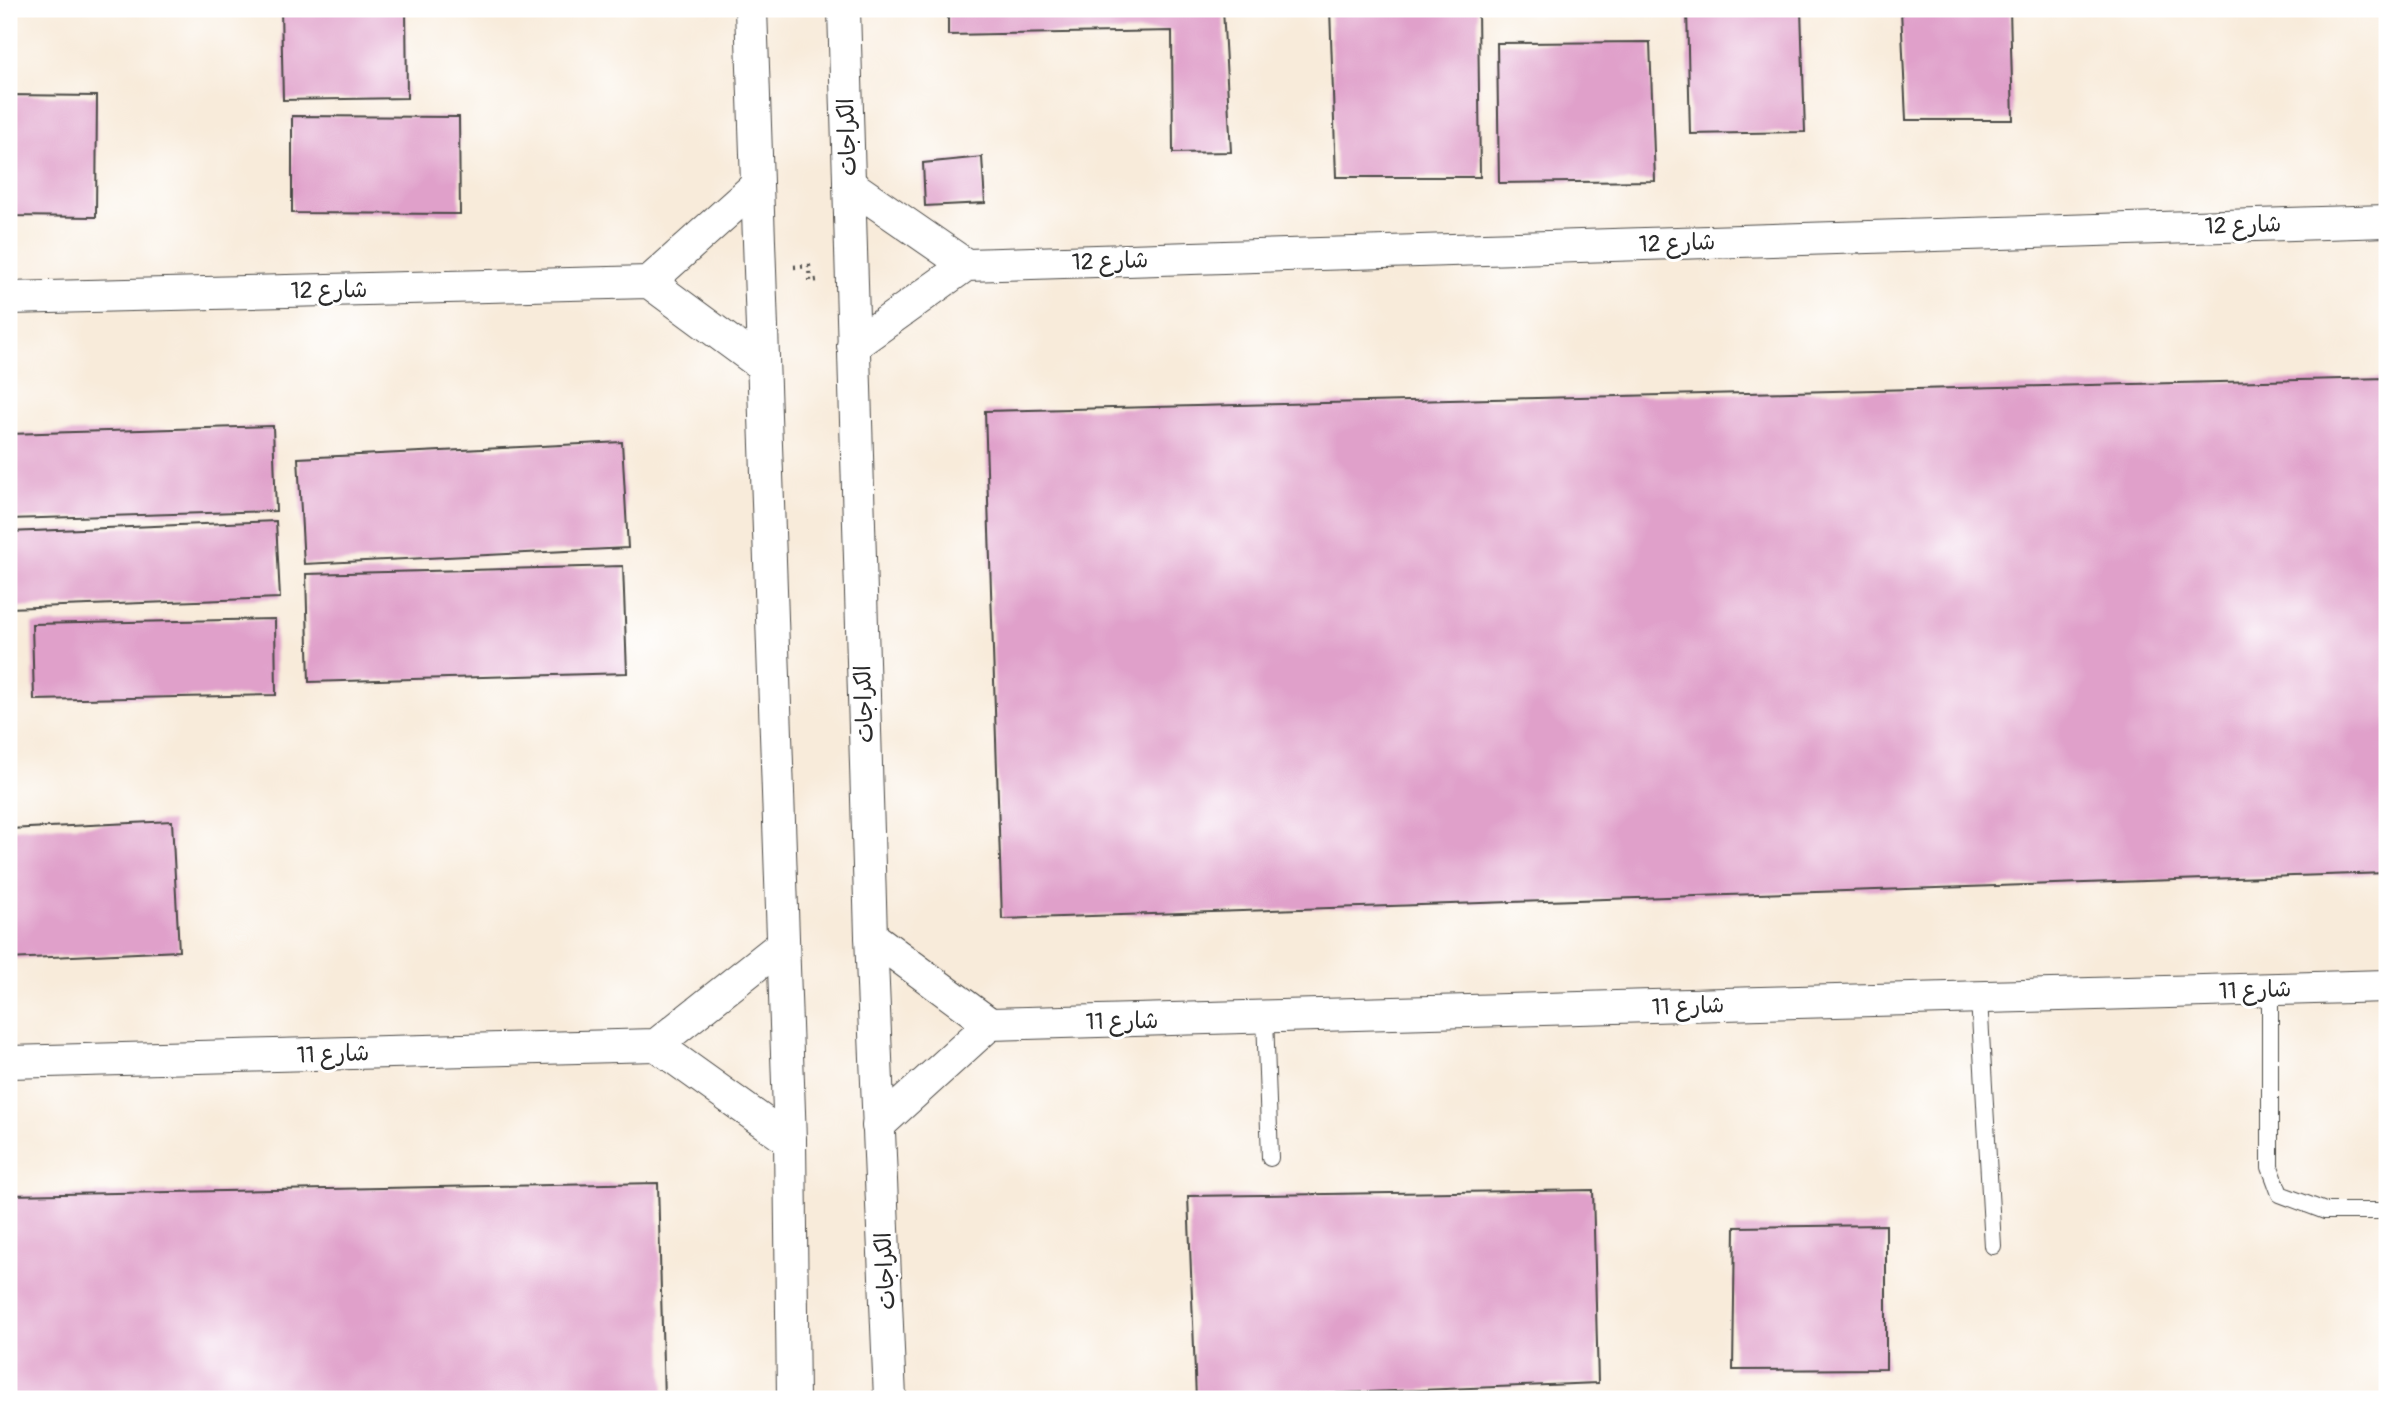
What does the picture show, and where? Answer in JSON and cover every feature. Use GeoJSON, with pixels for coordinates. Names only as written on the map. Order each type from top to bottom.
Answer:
{"type":"FeatureCollection","features":[{"type":"Feature","properties":{"kind":"street"},"geometry":{"type":"LineString","coordinates":[[751,9],[790,1141],[793,1399]]}},
{"type":"Feature","properties":{"kind":"street","name":"الكراجات"},"geometry":{"type":"LineString","coordinates":[[844,9],[871,936],[890,1399]]}},
{"type":"Feature","properties":{"kind":"street"},"geometry":{"type":"LineString","coordinates":[[849,184],[966,265],[853,346]]}},
{"type":"Feature","properties":{"kind":"street"},"geometry":{"type":"LineString","coordinates":[[756,186],[649,282],[764,366]]}},
{"type":"Feature","properties":{"kind":"street","name":"شارع 12"},"geometry":{"type":"LineString","coordinates":[[966,265],[2387,220]]}},
{"type":"Feature","properties":{"kind":"street","name":"شارع 12"},"geometry":{"type":"LineString","coordinates":[[9,298],[649,282]]}},
{"type":"Feature","properties":{"kind":"street"},"geometry":{"type":"LineString","coordinates":[[871,936],[990,1024],[878,1126]]}},
{"type":"Feature","properties":{"kind":"street"},"geometry":{"type":"LineString","coordinates":[[783,944],[656,1045],[790,1141]]}},
{"type":"Feature","properties":{"kind":"street","name":"شارع 11"},"geometry":{"type":"LineString","coordinates":[[990,1024],[2387,986]]}},
{"type":"Feature","properties":{"kind":"street","name":"شارع 11"},"geometry":{"type":"LineString","coordinates":[[9,1062],[656,1045]]}},
{"type":"Feature","properties":{"kind":"lane"},"geometry":{"type":"LineString","coordinates":[[2270,989],[2270,1167],[2280,1194],[2325,1211],[2387,1211]]}},
{"type":"Feature","properties":{"kind":"lane"},"geometry":{"type":"LineString","coordinates":[[1979,998],[1993,1247]]}},
{"type":"Feature","properties":{"kind":"lane"},"geometry":{"type":"LineString","coordinates":[[1265,1017],[1270,1158]]}},
{"type":"Feature","properties":{"kind":"path"},"geometry":{"type":"LineString","coordinates":[[759,269],[808,266],[810,281],[853,277]]}},
{"type":"Feature","properties":{"kind":"building"},"geometry":{"type":"Polygon","coordinates":[[[281,9],[406,9],[407,98],[283,100],[281,9]]]}},
{"type":"Feature","properties":{"kind":"building"},"geometry":{"type":"Polygon","coordinates":[[[948,9],[1223,9],[1231,152],[1173,153],[1172,31],[948,35],[948,9]]]}},
{"type":"Feature","properties":{"kind":"building"},"geometry":{"type":"Polygon","coordinates":[[[1330,9],[1478,9],[1480,177],[1336,177],[1330,9]]]}},
{"type":"Feature","properties":{"kind":"building"},"geometry":{"type":"Polygon","coordinates":[[[1687,9],[1801,9],[1805,132],[1690,134],[1687,9]]]}},
{"type":"Feature","properties":{"kind":"building"},"geometry":{"type":"Polygon","coordinates":[[[1901,9],[2010,9],[2013,120],[1906,120],[1901,9]]]}},
{"type":"Feature","properties":{"kind":"building"},"geometry":{"type":"Polygon","coordinates":[[[1650,42],[1655,181],[1499,183],[1497,43],[1650,42]]]}},
{"type":"Feature","properties":{"kind":"building"},"geometry":{"type":"Polygon","coordinates":[[[9,95],[97,96],[96,217],[9,216],[9,95]]]}},
{"type":"Feature","properties":{"kind":"building"},"geometry":{"type":"Polygon","coordinates":[[[292,116],[459,117],[460,214],[292,213],[292,116]]]}},
{"type":"Feature","properties":{"kind":"building"},"geometry":{"type":"Polygon","coordinates":[[[982,157],[985,203],[925,206],[923,163],[982,157]]]}},
{"type":"Feature","properties":{"kind":"building"},"geometry":{"type":"Polygon","coordinates":[[[2387,378],[2387,873],[1002,919],[985,411],[2387,378]]]}},
{"type":"Feature","properties":{"kind":"building"},"geometry":{"type":"Polygon","coordinates":[[[273,426],[276,511],[9,519],[9,434],[273,426]]]}},
{"type":"Feature","properties":{"kind":"building"},"geometry":{"type":"Polygon","coordinates":[[[622,442],[628,548],[304,564],[298,458],[622,442]]]}},
{"type":"Feature","properties":{"kind":"building"},"geometry":{"type":"Polygon","coordinates":[[[276,521],[280,598],[9,608],[9,532],[276,521]]]}},
{"type":"Feature","properties":{"kind":"building"},"geometry":{"type":"Polygon","coordinates":[[[623,566],[627,673],[309,682],[306,574],[623,566]]]}},
{"type":"Feature","properties":{"kind":"building"},"geometry":{"type":"Polygon","coordinates":[[[275,619],[276,695],[34,700],[32,624],[275,619]]]}},
{"type":"Feature","properties":{"kind":"building"},"geometry":{"type":"Polygon","coordinates":[[[172,821],[179,951],[9,959],[9,829],[172,821]]]}},
{"type":"Feature","properties":{"kind":"building"},"geometry":{"type":"Polygon","coordinates":[[[658,1183],[664,1399],[9,1399],[9,1195],[658,1183]]]}},
{"type":"Feature","properties":{"kind":"building"},"geometry":{"type":"Polygon","coordinates":[[[1593,1190],[1598,1383],[1196,1399],[1188,1196],[1593,1190]]]}},
{"type":"Feature","properties":{"kind":"building"},"geometry":{"type":"Polygon","coordinates":[[[1886,1225],[1886,1369],[1733,1370],[1735,1227],[1886,1225]]]}}]}
